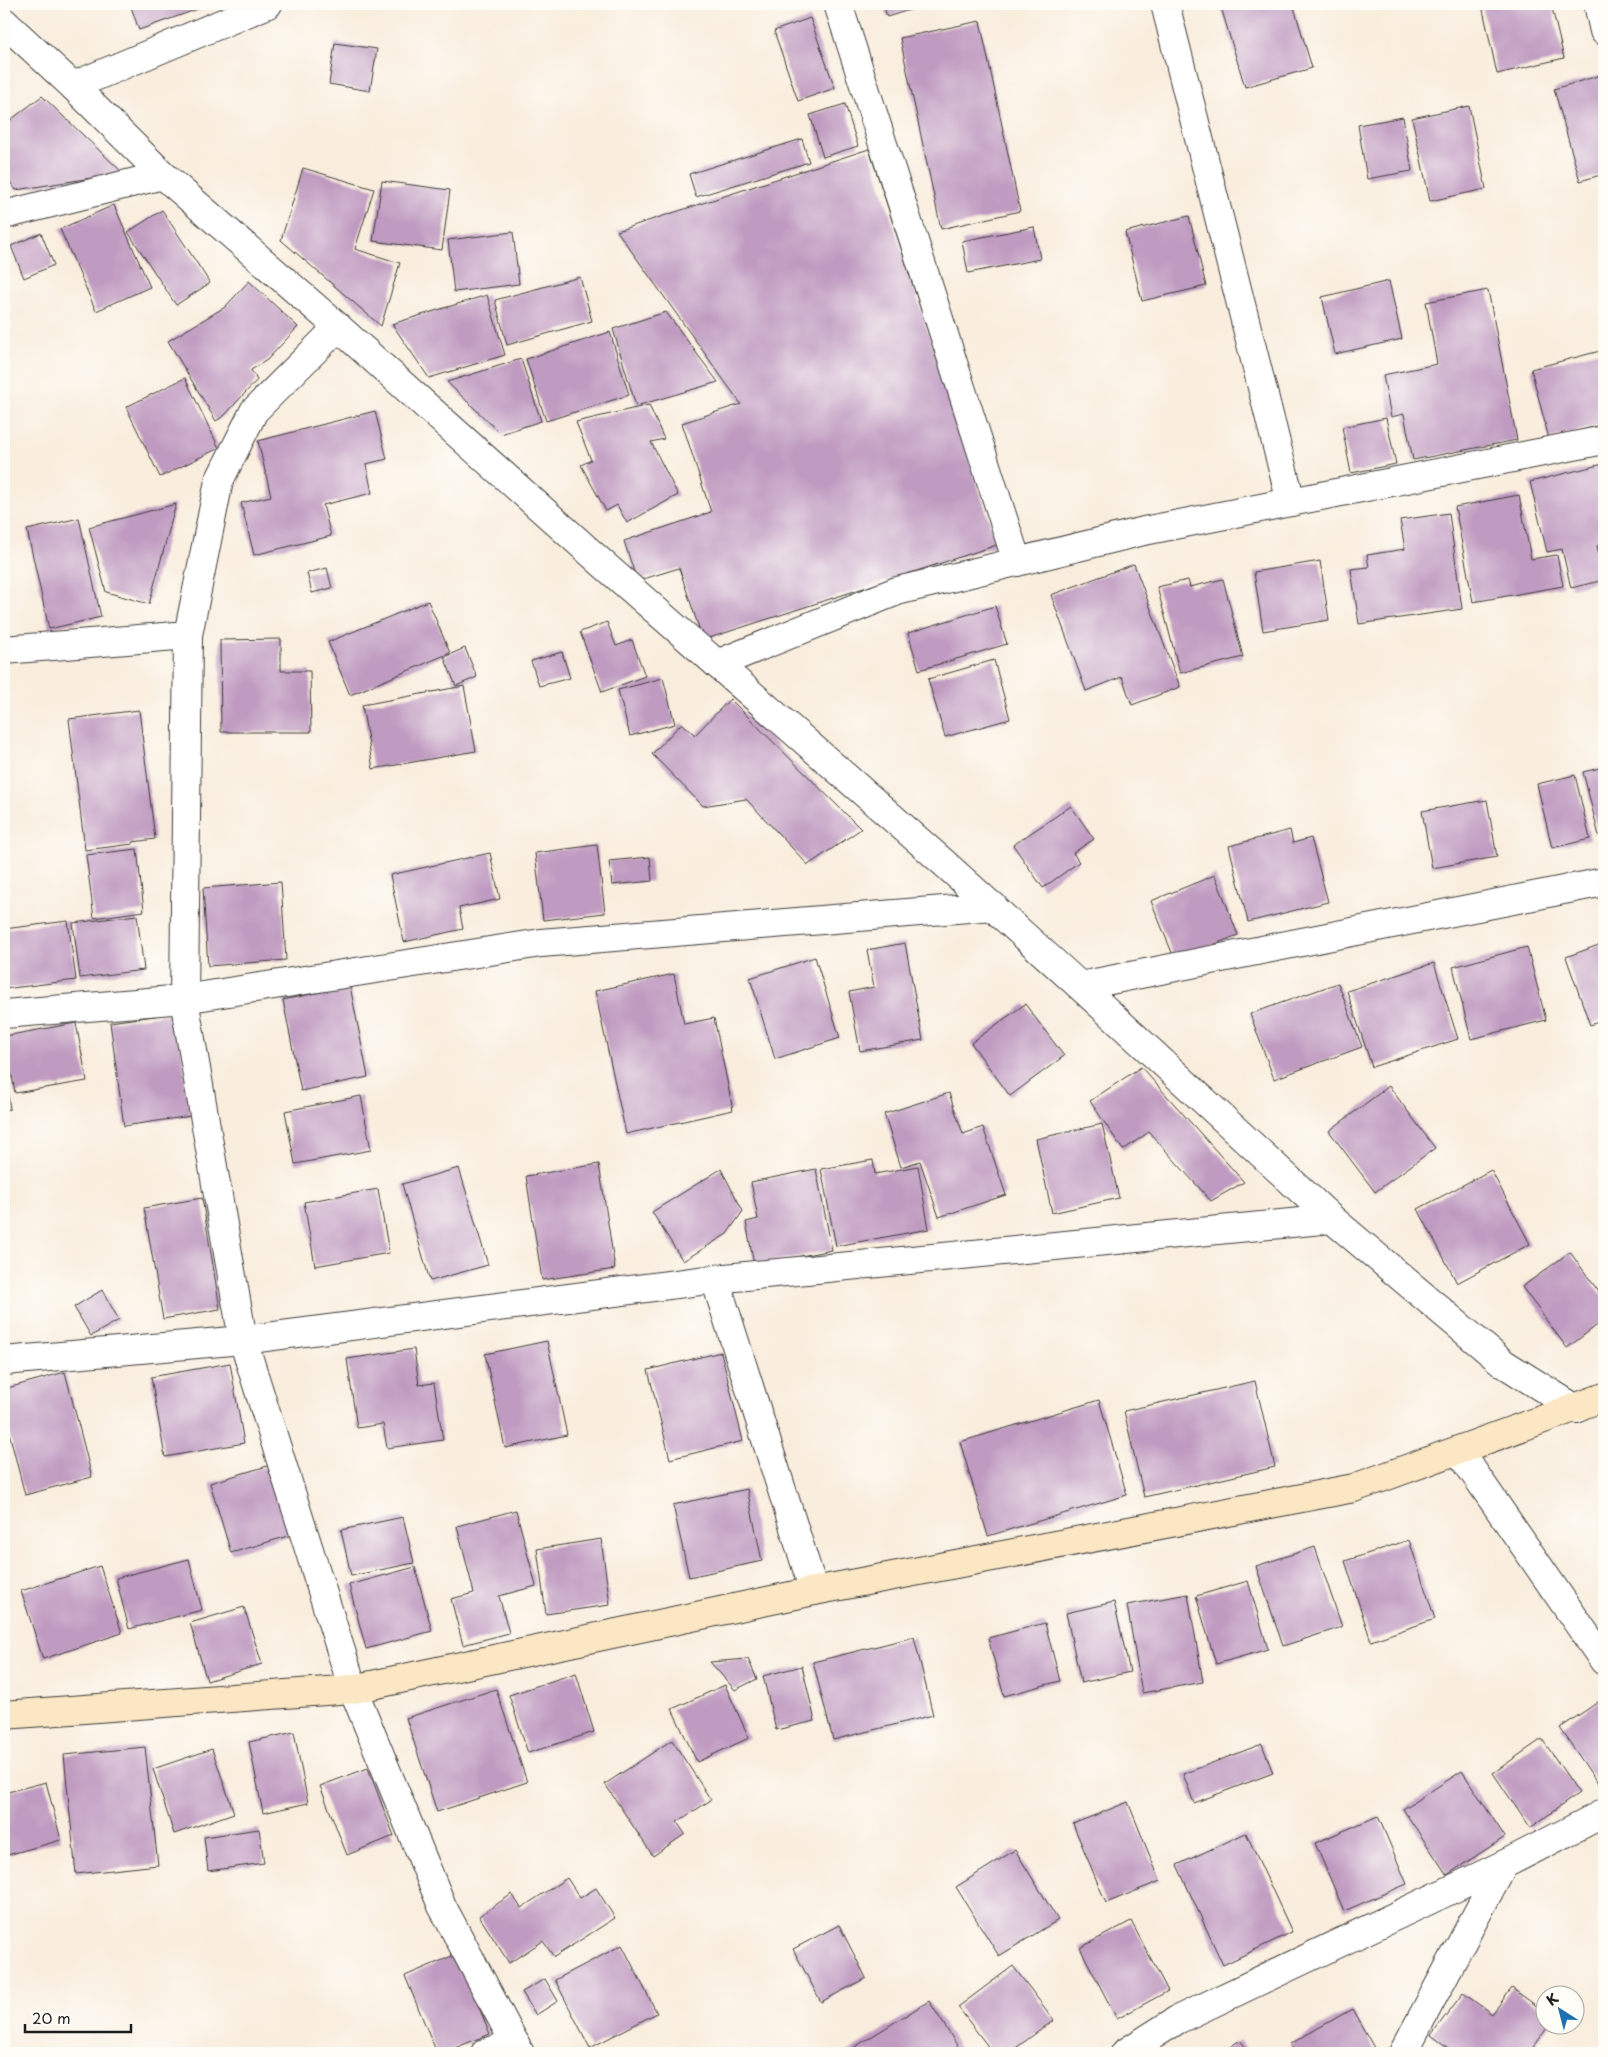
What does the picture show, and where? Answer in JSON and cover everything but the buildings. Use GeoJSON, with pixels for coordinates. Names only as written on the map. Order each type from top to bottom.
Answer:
{"type":"FeatureCollection","features":[{"type":"Feature","properties":{"kind":"street"},"geometry":{"type":"LineString","coordinates":[[73,86],[268,4]]}},
{"type":"Feature","properties":{"kind":"street"},"geometry":{"type":"LineString","coordinates":[[838,4],[1017,562]]}},
{"type":"Feature","properties":{"kind":"street"},"geometry":{"type":"LineString","coordinates":[[1165,4],[1291,502]]}},
{"type":"Feature","properties":{"kind":"street"},"geometry":{"type":"LineString","coordinates":[[1598,4],[1604,31]]}},
{"type":"Feature","properties":{"kind":"street"},"geometry":{"type":"LineString","coordinates":[[4,22],[73,86],[163,175],[338,327],[993,906],[1332,1218],[1503,1362],[1576,1409]]}},
{"type":"Feature","properties":{"kind":"street"},"geometry":{"type":"LineString","coordinates":[[4,215],[163,175]]}},
{"type":"Feature","properties":{"kind":"street"},"geometry":{"type":"LineString","coordinates":[[338,327],[254,411],[220,482],[188,635],[184,999],[243,1340],[353,1689],[442,1906],[517,2048],[486,2053]]}},
{"type":"Feature","properties":{"kind":"street"},"geometry":{"type":"LineString","coordinates":[[717,664],[897,591],[1144,531],[1604,440]]}},
{"type":"Feature","properties":{"kind":"street"},"geometry":{"type":"LineString","coordinates":[[4,650],[188,635]]}},
{"type":"Feature","properties":{"kind":"street"},"geometry":{"type":"LineString","coordinates":[[1080,986],[1604,882]]}},
{"type":"Feature","properties":{"kind":"street"},"geometry":{"type":"LineString","coordinates":[[4,1014],[184,999],[541,943],[993,906]]}},
{"type":"Feature","properties":{"kind":"street"},"geometry":{"type":"LineString","coordinates":[[4,1361],[243,1340],[715,1279],[1332,1218]]}},
{"type":"Feature","properties":{"kind":"street"},"geometry":{"type":"LineString","coordinates":[[715,1279],[814,1592]]}},
{"type":"Feature","properties":{"kind":"street"},"geometry":{"type":"LineString","coordinates":[[4,1716],[353,1689],[814,1592],[1354,1488],[1576,1409],[1604,1397]]}},
{"type":"Feature","properties":{"kind":"street"},"geometry":{"type":"LineString","coordinates":[[1459,1450],[1604,1661]]}},
{"type":"Feature","properties":{"kind":"street"},"geometry":{"type":"LineString","coordinates":[[1125,2053],[1176,2020],[1503,1865],[1604,1813]]}},
{"type":"Feature","properties":{"kind":"street"},"geometry":{"type":"LineString","coordinates":[[1403,2053],[1503,1865]]}}]}
